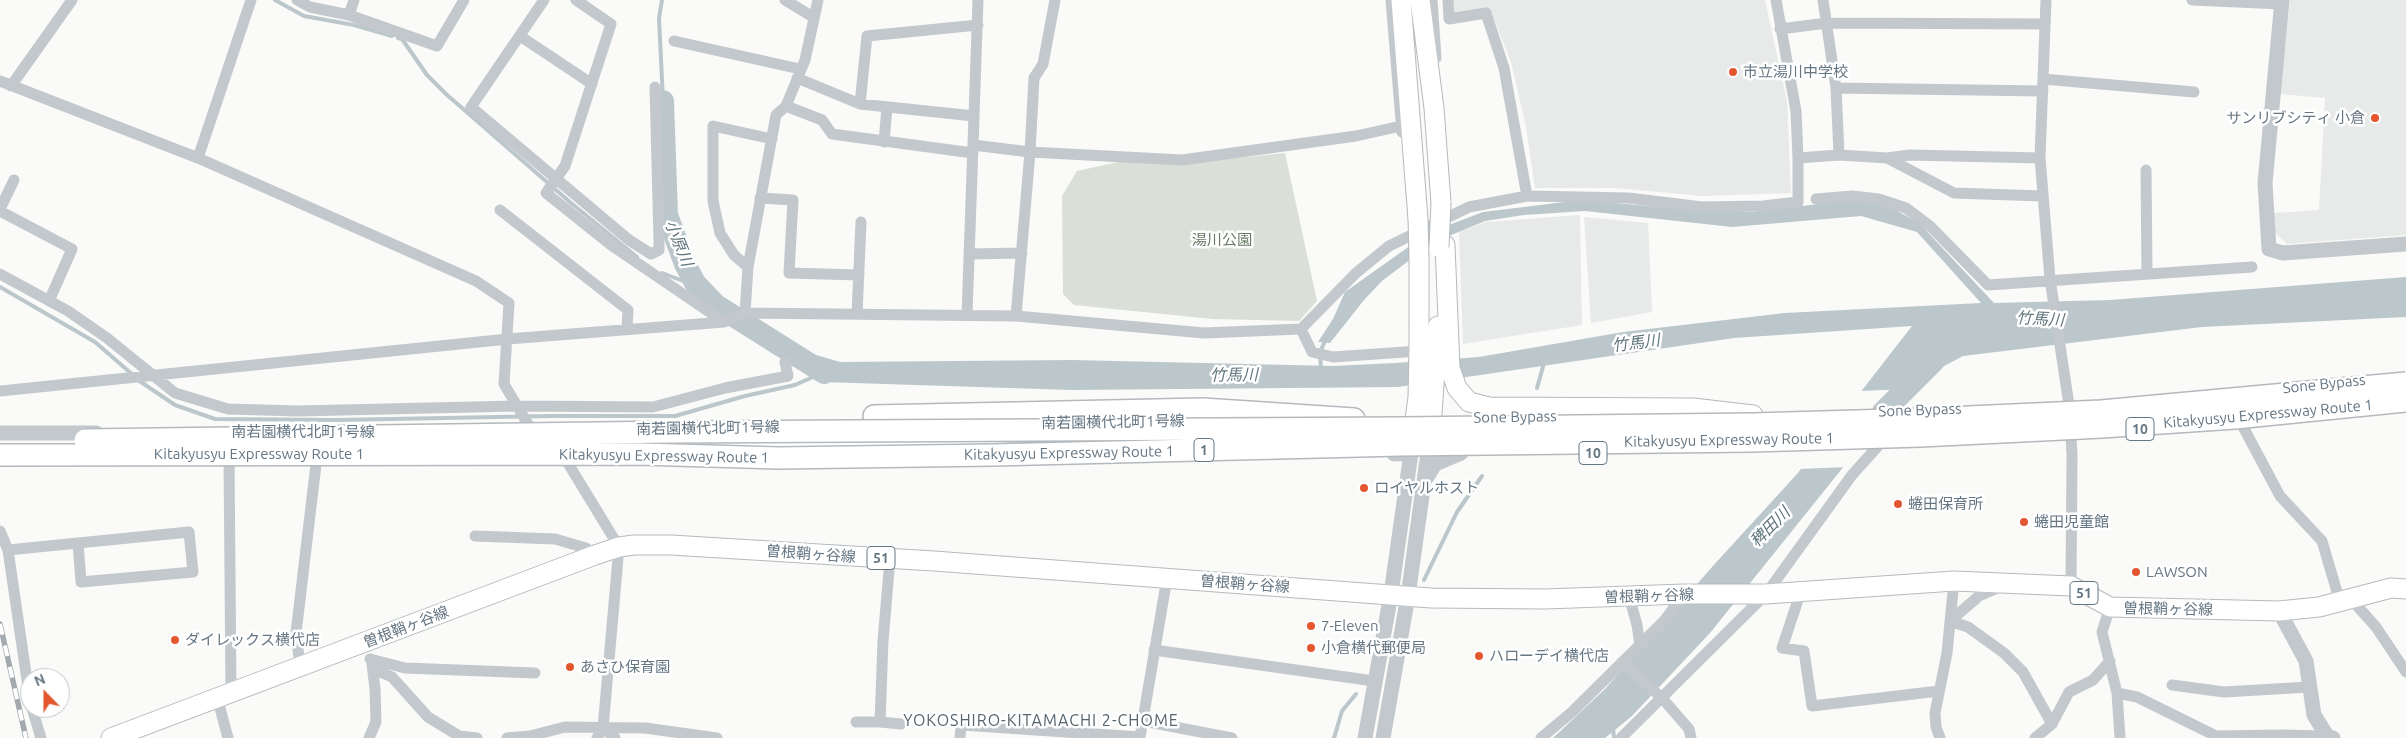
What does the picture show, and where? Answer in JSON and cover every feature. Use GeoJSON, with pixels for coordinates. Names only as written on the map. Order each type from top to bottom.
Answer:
{"type":"FeatureCollection","features":[{"type":"Feature","properties":{"kind":"highway","name":"Kitakyusyu Expressway Route 1"},"geometry":{"type":"LineString","coordinates":[[5,436],[1391,428],[1925,419],[2101,411],[2406,383]]}},
{"type":"Feature","properties":{"kind":"highway","name":"Kitakyusyu Expressway Route 1"},"geometry":{"type":"LineString","coordinates":[[0,455],[640,454],[779,458],[993,455],[1400,444],[1921,436],[2235,418],[2406,401]]}},
{"type":"Feature","properties":{"kind":"highway"},"geometry":{"type":"LineString","coordinates":[[671,432],[874,416],[1203,409],[1354,419]]}},
{"type":"Feature","properties":{"kind":"highway"},"geometry":{"type":"LineString","coordinates":[[640,454],[779,444],[1199,440],[1310,455]]}},
{"type":"Feature","properties":{"kind":"main road"},"geometry":{"type":"LineString","coordinates":[[1402,0],[1418,216],[1419,257],[1431,358],[1454,382],[1469,402],[1489,408],[1693,408],[1753,414]]}},
{"type":"Feature","properties":{"kind":"main road"},"geometry":{"type":"LineString","coordinates":[[1420,0],[1431,84],[1442,203],[1442,246],[1431,358],[1423,388],[1425,421],[1420,453]]}},
{"type":"Feature","properties":{"kind":"main road","name":"Sone Bypass"},"geometry":{"type":"LineString","coordinates":[[1425,421],[1831,413],[2069,405],[2406,376]]}},
{"type":"Feature","properties":{"kind":"main road","name":"Sone Bypass"},"geometry":{"type":"LineString","coordinates":[[1420,453],[1608,453],[1943,444],[2241,423],[2406,407]]}},
{"type":"Feature","properties":{"kind":"main road","name":"Sone Bypass"},"geometry":{"type":"LineString","coordinates":[[1425,421],[1445,434],[1608,434],[1776,449]]}},
{"type":"Feature","properties":{"kind":"main road","name":"曽根鞘ヶ谷線"},"geometry":{"type":"LineString","coordinates":[[111,738],[300,666],[370,657],[595,555],[619,547],[671,544],[1431,598],[1535,599],[1684,594],[1762,594],[1954,581],[2071,586],[2110,607],[2279,611],[2319,607],[2391,588],[2406,589]]}},
{"type":"Feature","properties":{"kind":"street"},"geometry":{"type":"LineString","coordinates":[[72,0],[6,84],[198,158],[476,281],[509,303],[504,384],[532,430],[566,460],[619,547],[603,728],[597,738]]}},
{"type":"Feature","properties":{"kind":"street"},"geometry":{"type":"LineString","coordinates":[[198,158],[251,0]]}},
{"type":"Feature","properties":{"kind":"street"},"geometry":{"type":"LineString","coordinates":[[296,0],[310,6],[349,14],[437,46],[464,0]]}},
{"type":"Feature","properties":{"kind":"street"},"geometry":{"type":"LineString","coordinates":[[349,14],[354,0]]}},
{"type":"Feature","properties":{"kind":"street"},"geometry":{"type":"LineString","coordinates":[[544,0],[471,106],[621,233],[651,254],[658,250],[655,87]]}},
{"type":"Feature","properties":{"kind":"street"},"geometry":{"type":"LineString","coordinates":[[576,0],[611,24],[565,166],[546,193],[610,245],[724,322]]}},
{"type":"Feature","properties":{"kind":"street"},"geometry":{"type":"LineString","coordinates":[[785,0],[814,18]]}},
{"type":"Feature","properties":{"kind":"street"},"geometry":{"type":"LineString","coordinates":[[745,313],[748,267],[776,116],[786,106],[805,60],[818,0]]}},
{"type":"Feature","properties":{"kind":"street"},"geometry":{"type":"LineString","coordinates":[[967,315],[978,0]]}},
{"type":"Feature","properties":{"kind":"street"},"geometry":{"type":"LineString","coordinates":[[1016,316],[1030,152],[1034,78],[1043,64],[1055,0]]}},
{"type":"Feature","properties":{"kind":"street"},"geometry":{"type":"LineString","coordinates":[[1391,0],[1401,126],[1418,216]]}},
{"type":"Feature","properties":{"kind":"street"},"geometry":{"type":"LineString","coordinates":[[1431,84],[1436,56],[1432,0]]}},
{"type":"Feature","properties":{"kind":"street"},"geometry":{"type":"LineString","coordinates":[[1448,0],[1449,19],[1486,12],[1504,68],[1527,196]]}},
{"type":"Feature","properties":{"kind":"street"},"geometry":{"type":"LineString","coordinates":[[0,391],[508,339],[724,322],[745,313],[1016,316],[1204,333],[1301,329],[1356,273],[1389,246],[1469,207],[1527,196],[1629,198],[1702,207],[1763,206],[1798,202],[1796,111],[1776,0]]}},
{"type":"Feature","properties":{"kind":"street"},"geometry":{"type":"LineString","coordinates":[[1823,0],[1836,88],[1839,155]]}},
{"type":"Feature","properties":{"kind":"street"},"geometry":{"type":"LineString","coordinates":[[2046,0],[2040,158],[2050,279],[2069,405],[2071,586]]}},
{"type":"Feature","properties":{"kind":"street"},"geometry":{"type":"LineString","coordinates":[[2192,0],[2282,2],[2265,183],[2270,249],[2282,253],[2406,244]]}},
{"type":"Feature","properties":{"kind":"street"},"geometry":{"type":"LineString","coordinates":[[1780,29],[1827,23],[2045,24]]}},
{"type":"Feature","properties":{"kind":"street"},"geometry":{"type":"LineString","coordinates":[[860,104],[867,36],[978,25]]}},
{"type":"Feature","properties":{"kind":"street"},"geometry":{"type":"LineString","coordinates":[[520,36],[592,84]]}},
{"type":"Feature","properties":{"kind":"street"},"geometry":{"type":"LineString","coordinates":[[674,41],[798,74],[860,104],[974,116]]}},
{"type":"Feature","properties":{"kind":"street"},"geometry":{"type":"LineString","coordinates":[[2043,79],[2194,92]]}},
{"type":"Feature","properties":{"kind":"street"},"geometry":{"type":"LineString","coordinates":[[1836,88],[2042,92]]}},
{"type":"Feature","properties":{"kind":"street"},"geometry":{"type":"LineString","coordinates":[[786,106],[822,120],[832,134],[884,142],[973,149],[1182,160],[1356,136],[1401,126]]}},
{"type":"Feature","properties":{"kind":"street"},"geometry":{"type":"LineString","coordinates":[[884,142],[887,107]]}},
{"type":"Feature","properties":{"kind":"street"},"geometry":{"type":"LineString","coordinates":[[748,267],[734,255],[720,233],[713,201],[713,126],[772,139]]}},
{"type":"Feature","properties":{"kind":"street"},"geometry":{"type":"LineString","coordinates":[[1798,158],[1839,155],[1887,158],[1910,155],[2040,158]]}},
{"type":"Feature","properties":{"kind":"street"},"geometry":{"type":"LineString","coordinates":[[1887,158],[1954,193],[2042,196]]}},
{"type":"Feature","properties":{"kind":"street"},"geometry":{"type":"LineString","coordinates":[[2146,170],[2147,273]]}},
{"type":"Feature","properties":{"kind":"street"},"geometry":{"type":"LineString","coordinates":[[14,180],[0,210],[72,249],[49,301]]}},
{"type":"Feature","properties":{"kind":"street"},"geometry":{"type":"LineString","coordinates":[[1816,199],[1852,196],[1879,199],[1906,208],[1931,227],[1988,285],[2050,279],[2252,267]]}},
{"type":"Feature","properties":{"kind":"street"},"geometry":{"type":"LineString","coordinates":[[760,198],[793,200],[789,273],[859,275]]}},
{"type":"Feature","properties":{"kind":"street"},"geometry":{"type":"LineString","coordinates":[[500,210],[628,310],[627,330]]}},
{"type":"Feature","properties":{"kind":"street"},"geometry":{"type":"LineString","coordinates":[[857,314],[862,222]]}},
{"type":"Feature","properties":{"kind":"street"},"geometry":{"type":"LineString","coordinates":[[610,245],[621,233]]}},
{"type":"Feature","properties":{"kind":"street"},"geometry":{"type":"LineString","coordinates":[[969,254],[1022,253]]}},
{"type":"Feature","properties":{"kind":"street"},"geometry":{"type":"LineString","coordinates":[[0,274],[49,301],[106,338],[176,393],[228,409],[298,411],[517,406],[653,408],[725,388],[788,376],[785,362]]}},
{"type":"Feature","properties":{"kind":"street"},"geometry":{"type":"LineString","coordinates":[[1301,329],[1312,352],[1333,356],[1431,358]]}},
{"type":"Feature","properties":{"kind":"street","name":"南若園横代北町1号線"},"geometry":{"type":"LineString","coordinates":[[5,436],[1354,419],[1425,421]]}},
{"type":"Feature","properties":{"kind":"street"},"geometry":{"type":"LineString","coordinates":[[2241,423],[2280,496],[2322,541],[2346,601],[2376,627],[2406,672]]}},
{"type":"Feature","properties":{"kind":"street"},"geometry":{"type":"LineString","coordinates":[[1621,738],[1660,696],[1762,594],[1876,445]]}},
{"type":"Feature","properties":{"kind":"street"},"geometry":{"type":"LineString","coordinates":[[1420,453],[1424,482]]}},
{"type":"Feature","properties":{"kind":"street"},"geometry":{"type":"LineString","coordinates":[[1383,738],[1400,595],[1420,453]]}},
{"type":"Feature","properties":{"kind":"street","name":"南若園横代北町1号線"},"geometry":{"type":"LineString","coordinates":[[0,459],[317,456],[993,464],[1420,453]]}},
{"type":"Feature","properties":{"kind":"street"},"geometry":{"type":"LineString","coordinates":[[1365,738],[1374,681],[1400,595],[1424,482],[1435,464],[1461,453]]}},
{"type":"Feature","properties":{"kind":"street"},"geometry":{"type":"LineString","coordinates":[[300,666],[296,633],[317,456]]}},
{"type":"Feature","properties":{"kind":"street"},"geometry":{"type":"LineString","coordinates":[[228,738],[224,694],[229,457]]}},
{"type":"Feature","properties":{"kind":"street"},"geometry":{"type":"LineString","coordinates":[[0,531],[8,550],[25,668]]}},
{"type":"Feature","properties":{"kind":"street"},"geometry":{"type":"LineString","coordinates":[[8,550],[78,543],[189,532],[193,572],[81,582],[78,543]]}},
{"type":"Feature","properties":{"kind":"street"},"geometry":{"type":"LineString","coordinates":[[475,536],[555,539],[586,548],[595,555]]}},
{"type":"Feature","properties":{"kind":"street"},"geometry":{"type":"LineString","coordinates":[[880,722],[883,641],[890,559]]}},
{"type":"Feature","properties":{"kind":"street"},"geometry":{"type":"LineString","coordinates":[[961,724],[1038,734],[1140,737],[1166,578]]}},
{"type":"Feature","properties":{"kind":"street"},"geometry":{"type":"LineString","coordinates":[[1940,738],[1936,727],[1935,713],[1950,621],[1954,581]]}},
{"type":"Feature","properties":{"kind":"street"},"geometry":{"type":"LineString","coordinates":[[1950,621],[1979,596],[2010,583]]}},
{"type":"Feature","properties":{"kind":"street"},"geometry":{"type":"LineString","coordinates":[[1801,591],[1782,648],[1804,651],[1812,706],[1939,691]]}},
{"type":"Feature","properties":{"kind":"street"},"geometry":{"type":"LineString","coordinates":[[1541,738],[1572,712],[1664,621],[1684,594]]}},
{"type":"Feature","properties":{"kind":"street"},"geometry":{"type":"LineString","coordinates":[[1629,596],[1638,624],[1640,645]]}},
{"type":"Feature","properties":{"kind":"street"},"geometry":{"type":"LineString","coordinates":[[2110,607],[2102,632],[2117,693],[2120,738]]}},
{"type":"Feature","properties":{"kind":"street"},"geometry":{"type":"LineString","coordinates":[[2279,611],[2306,660],[2314,715],[2330,737]]}},
{"type":"Feature","properties":{"kind":"street"},"geometry":{"type":"LineString","coordinates":[[1950,621],[1968,627],[2004,653],[2023,672],[2052,724]]}},
{"type":"Feature","properties":{"kind":"street"},"geometry":{"type":"LineString","coordinates":[[1154,650],[1374,681]]}},
{"type":"Feature","properties":{"kind":"street"},"geometry":{"type":"LineString","coordinates":[[370,657],[405,668],[535,673]]}},
{"type":"Feature","properties":{"kind":"street"},"geometry":{"type":"LineString","coordinates":[[370,657],[392,677],[428,717],[458,737],[477,738]]}},
{"type":"Feature","properties":{"kind":"street"},"geometry":{"type":"LineString","coordinates":[[369,738],[376,722],[370,657]]}},
{"type":"Feature","properties":{"kind":"street"},"geometry":{"type":"LineString","coordinates":[[2035,738],[2052,724],[2069,692],[2093,680],[2110,661]]}},
{"type":"Feature","properties":{"kind":"street"},"geometry":{"type":"LineString","coordinates":[[1622,662],[1660,696],[1689,729],[1691,738]]}},
{"type":"Feature","properties":{"kind":"street"},"geometry":{"type":"LineString","coordinates":[[2172,685],[2224,692],[2309,687]]}},
{"type":"Feature","properties":{"kind":"street"},"geometry":{"type":"LineString","coordinates":[[2117,693],[2137,697],[2216,736],[2330,737]]}},
{"type":"Feature","properties":{"kind":"street"},"geometry":{"type":"LineString","coordinates":[[35,718],[41,738]]}},
{"type":"Feature","properties":{"kind":"street"},"geometry":{"type":"LineString","coordinates":[[1143,721],[1232,738]]}},
{"type":"Feature","properties":{"kind":"street"},"geometry":{"type":"LineString","coordinates":[[856,722],[901,724]]}},
{"type":"Feature","properties":{"kind":"street"},"geometry":{"type":"LineString","coordinates":[[951,738],[961,724]]}},
{"type":"Feature","properties":{"kind":"street"},"geometry":{"type":"LineString","coordinates":[[960,738],[961,724]]}},
{"type":"Feature","properties":{"kind":"street"},"geometry":{"type":"LineString","coordinates":[[507,738],[530,736],[565,726],[645,728],[717,738]]}},
{"type":"Feature","properties":{"kind":"street"},"geometry":{"type":"LineString","coordinates":[[603,728],[615,738]]}},
{"type":"Feature","properties":{"kind":"shaded area"},"geometry":{"type":"Polygon","coordinates":[[[1453,0],[1765,0],[1787,101],[1791,193],[1702,196],[1616,188],[1535,188],[1526,127],[1511,62],[1490,9],[1453,14],[1453,0]]]}},
{"type":"Feature","properties":{"kind":"shaded area"},"geometry":{"type":"Polygon","coordinates":[[[2290,0],[2406,0],[2406,235],[2287,244],[2273,231],[2274,213],[2319,210],[2325,98],[2280,94],[2290,0]]]}},
{"type":"Feature","properties":{"kind":"shaded area"},"geometry":{"type":"Polygon","coordinates":[[[1580,215],[1582,325],[1463,344],[1459,232],[1486,222],[1580,215]]]}},
{"type":"Feature","properties":{"kind":"shaded area"},"geometry":{"type":"Polygon","coordinates":[[[1584,217],[1648,223],[1652,312],[1591,323],[1584,217]]]}},
{"type":"Feature","properties":{"kind":"green space","name":"湯川公園"},"geometry":{"type":"Polygon","coordinates":[[[1285,153],[1317,301],[1299,321],[1213,319],[1074,305],[1063,294],[1062,196],[1077,171],[1127,160],[1177,164],[1285,153]]]}},
{"type":"Feature","properties":{"kind":"water","name":"竹馬川"},"geometry":{"type":"Polygon","coordinates":[[[1581,200],[1694,210],[1751,212],[1853,200],[1878,204],[1896,210],[1920,224],[1994,303],[2110,300],[2406,277],[2406,317],[2202,327],[1963,356],[1910,384],[1710,633],[1632,716],[1605,738],[1553,738],[1605,689],[1797,474],[1912,326],[1734,338],[1398,387],[1071,390],[823,382],[810,378],[799,357],[806,352],[840,362],[1072,360],[1333,366],[1479,357],[1623,332],[1785,313],[1981,303],[1917,232],[1861,216],[1732,227],[1585,211],[1524,215],[1485,221],[1432,243],[1382,281],[1364,300],[1330,343],[1318,342],[1333,319],[1345,292],[1428,233],[1483,212],[1581,200]]]}},
{"type":"Feature","properties":{"kind":"pier"},"geometry":{"type":"Polygon","coordinates":[[[1909,389],[1848,467],[1798,469],[1859,391],[1909,389]]]}},
{"type":"Feature","properties":{"kind":"waterway"},"geometry":{"type":"LineString","coordinates":[[275,0],[304,16],[354,25],[392,36]]}},
{"type":"Feature","properties":{"kind":"waterway","name":"小原川"},"geometry":{"type":"LineString","coordinates":[[662,0],[659,18],[663,101]]}},
{"type":"Feature","properties":{"kind":"waterway"},"geometry":{"type":"LineString","coordinates":[[398,38],[402,39],[427,75],[446,94],[571,203],[637,257]]}},
{"type":"Feature","properties":{"kind":"waterway","name":"小原川"},"geometry":{"type":"LineString","coordinates":[[663,101],[667,215],[685,264],[695,283],[716,305],[824,373]]}},
{"type":"Feature","properties":{"kind":"waterway"},"geometry":{"type":"LineString","coordinates":[[662,273],[699,287]]}},
{"type":"Feature","properties":{"kind":"waterway"},"geometry":{"type":"LineString","coordinates":[[0,287],[95,342],[133,375]]}},
{"type":"Feature","properties":{"kind":"waterway"},"geometry":{"type":"LineString","coordinates":[[1321,370],[1320,352],[1326,339]]}},
{"type":"Feature","properties":{"kind":"waterway","name":"稗田川"},"geometry":{"type":"LineString","coordinates":[[1883,412],[1934,361]]}},
{"type":"Feature","properties":{"kind":"waterway"},"geometry":{"type":"LineString","coordinates":[[1537,388],[1544,363]]}},
{"type":"Feature","properties":{"kind":"waterway"},"geometry":{"type":"LineString","coordinates":[[138,380],[175,405],[215,419],[337,420],[675,416],[745,396],[795,385],[813,377]]}},
{"type":"Feature","properties":{"kind":"waterway"},"geometry":{"type":"LineString","coordinates":[[1424,580],[1457,512],[1482,476]]}},
{"type":"Feature","properties":{"kind":"waterway"},"geometry":{"type":"LineString","coordinates":[[1334,738],[1342,711],[1356,694]]}},
{"type":"Feature","properties":{"kind":"waterway"},"geometry":{"type":"LineString","coordinates":[[1613,728],[1614,738]]}},
{"type":"Feature","properties":{"kind":"railway"},"geometry":{"type":"LineString","coordinates":[[0,624],[26,738]]}},
{"type":"Feature","properties":{"kind":"place","name":"市立湯川中学校"},"geometry":{"type":"Point","coordinates":[1733,72]}},
{"type":"Feature","properties":{"kind":"place","name":"サンリブシティ 小倉"},"geometry":{"type":"Point","coordinates":[2375,118]}},
{"type":"Feature","properties":{"kind":"place","name":"ロイヤルホスト"},"geometry":{"type":"Point","coordinates":[1364,488]}},
{"type":"Feature","properties":{"kind":"place","name":"蜷田保育所"},"geometry":{"type":"Point","coordinates":[1898,504]}},
{"type":"Feature","properties":{"kind":"place","name":"蜷田児童館"},"geometry":{"type":"Point","coordinates":[2024,522]}},
{"type":"Feature","properties":{"kind":"place","name":"LAWSON"},"geometry":{"type":"Point","coordinates":[2136,572]}},
{"type":"Feature","properties":{"kind":"place","name":"7-Eleven"},"geometry":{"type":"Point","coordinates":[1311,626]}},
{"type":"Feature","properties":{"kind":"place","name":"ダイレックス横代店"},"geometry":{"type":"Point","coordinates":[175,640]}},
{"type":"Feature","properties":{"kind":"place","name":"小倉横代郵便局"},"geometry":{"type":"Point","coordinates":[1311,648]}},
{"type":"Feature","properties":{"kind":"place","name":"ハローデイ横代店"},"geometry":{"type":"Point","coordinates":[1479,656]}},
{"type":"Feature","properties":{"kind":"place","name":"あさひ保育園"},"geometry":{"type":"Point","coordinates":[570,667]}},
{"type":"Feature","properties":{"kind":"district","name":"YOKOSHIRO-KITAMACHI 2-CHOME"},"geometry":{"type":"Point","coordinates":[1041,721]}}]}
